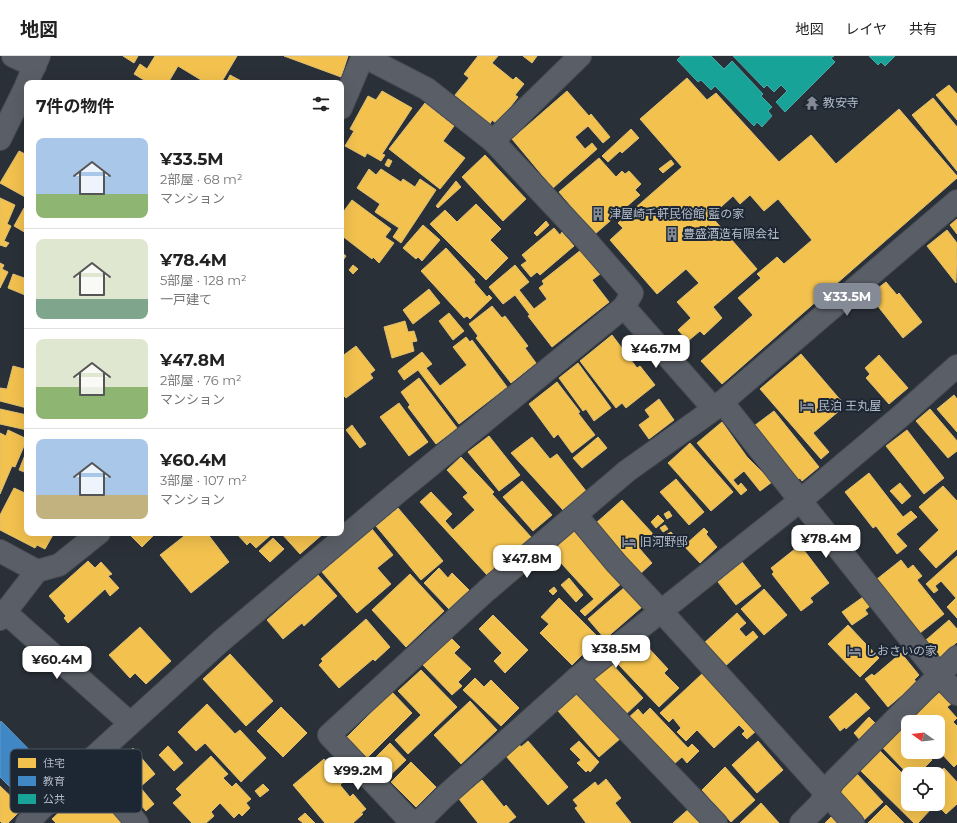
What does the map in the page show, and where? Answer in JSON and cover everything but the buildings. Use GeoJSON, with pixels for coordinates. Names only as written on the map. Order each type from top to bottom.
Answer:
{"type":"FeatureCollection","features":[{"type":"Feature","properties":{"kind":"street"},"geometry":{"type":"LineString","coordinates":[[13,56],[32,72]]}},
{"type":"Feature","properties":{"kind":"street"},"geometry":{"type":"LineString","coordinates":[[102,749],[221,640],[398,492],[624,308],[632,293],[586,240],[493,140],[427,89],[363,56],[344,101]]}},
{"type":"Feature","properties":{"kind":"street"},"geometry":{"type":"LineString","coordinates":[[493,140],[580,56]]}},
{"type":"Feature","properties":{"kind":"street"},"geometry":{"type":"LineString","coordinates":[[0,139],[24,89]]}},
{"type":"Feature","properties":{"kind":"street"},"geometry":{"type":"LineString","coordinates":[[412,823],[329,735],[486,591],[627,471],[718,405],[957,200]]}},
{"type":"Feature","properties":{"kind":"street"},"geometry":{"type":"LineString","coordinates":[[624,308],[718,405],[801,500],[939,675],[957,694]]}},
{"type":"Feature","properties":{"kind":"street"},"geometry":{"type":"LineString","coordinates":[[418,823],[444,797],[577,678],[801,500],[902,415],[957,366]]}},
{"type":"Feature","properties":{"kind":"street"},"geometry":{"type":"LineString","coordinates":[[576,515],[616,563],[662,611],[852,823]]}},
{"type":"Feature","properties":{"kind":"street"},"geometry":{"type":"LineString","coordinates":[[95,536],[59,565],[37,571],[3,616],[130,723]]}},
{"type":"Feature","properties":{"kind":"street"},"geometry":{"type":"LineString","coordinates":[[0,551],[37,571]]}},
{"type":"Feature","properties":{"kind":"street"},"geometry":{"type":"LineString","coordinates":[[801,823],[819,805],[834,781],[957,657]]}},
{"type":"Feature","properties":{"kind":"street"},"geometry":{"type":"LineString","coordinates":[[577,678],[716,823]]}},
{"type":"Feature","properties":{"kind":"street"},"geometry":{"type":"LineString","coordinates":[[27,823],[37,813]]}},
{"type":"Feature","properties":{"kind":"street"},"geometry":{"type":"LineString","coordinates":[[128,813],[137,823]]}},
{"type":"Feature","properties":{"kind":"place","name":"教安寺"},"geometry":{"type":"Point","coordinates":[812,103]}},
{"type":"Feature","properties":{"kind":"place","name":"津屋崎千軒民俗館 藍の家"},"geometry":{"type":"Point","coordinates":[598,214]}},
{"type":"Feature","properties":{"kind":"place","name":"豊盛酒造有限会社"},"geometry":{"type":"Point","coordinates":[672,234]}},
{"type":"Feature","properties":{"kind":"place","name":"民泊 王丸屋"},"geometry":{"type":"Point","coordinates":[807,406]}},
{"type":"Feature","properties":{"kind":"place","name":"旧河野邸"},"geometry":{"type":"Point","coordinates":[629,542]}},
{"type":"Feature","properties":{"kind":"place","name":"しおさいの家"},"geometry":{"type":"Point","coordinates":[854,651]}}]}
